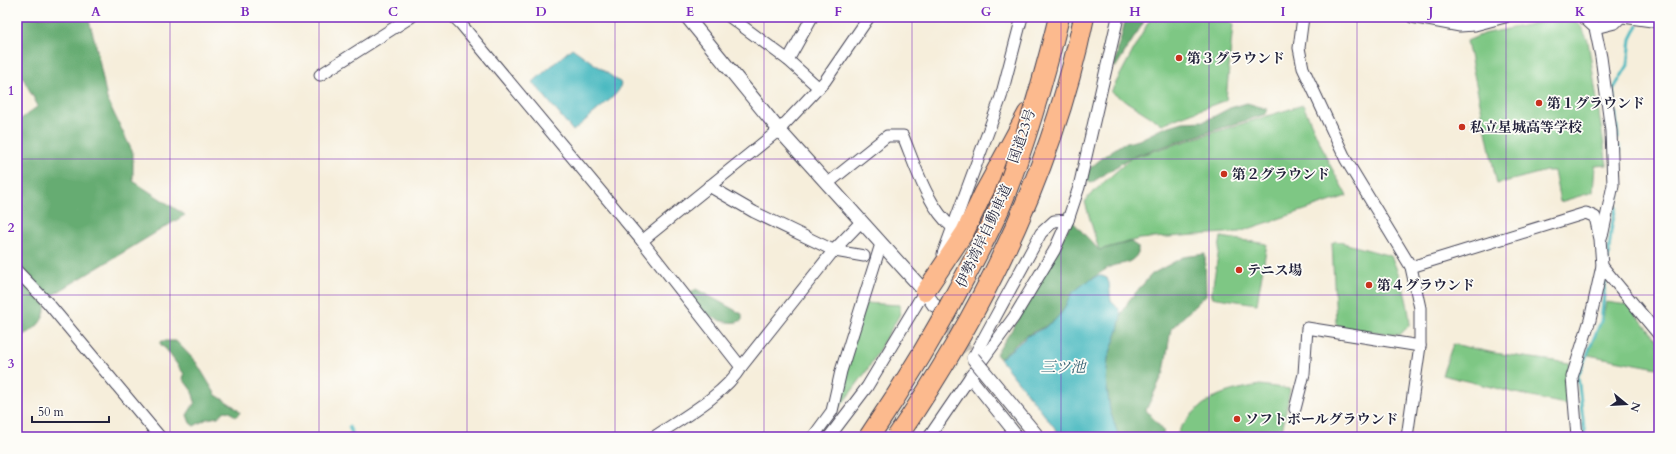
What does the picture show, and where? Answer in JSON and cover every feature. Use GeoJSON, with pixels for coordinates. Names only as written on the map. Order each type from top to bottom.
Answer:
{"type":"FeatureCollection","features":[{"type":"Feature","properties":{"kind":"highway","name":"国道23号"},"geometry":{"type":"LineString","coordinates":[[866,437],[935,328],[966,269],[1006,183],[1034,100],[1058,17]]}},
{"type":"Feature","properties":{"kind":"highway","name":"伊勢湾岸自動車道"},"geometry":{"type":"LineString","coordinates":[[869,437],[915,366],[952,302],[1004,198],[1027,134],[1046,69],[1058,17]]}},
{"type":"Feature","properties":{"kind":"highway"},"geometry":{"type":"LineString","coordinates":[[901,437],[925,401],[971,324],[1002,263],[1031,198],[1057,130],[1074,73],[1085,17]]}},
{"type":"Feature","properties":{"kind":"highway","name":"伊勢湾岸自動車道"},"geometry":{"type":"LineString","coordinates":[[897,437],[920,402],[975,310],[1031,192],[1051,137],[1070,76],[1085,17]]}},
{"type":"Feature","properties":{"kind":"highway"},"geometry":{"type":"LineString","coordinates":[[929,299],[965,232],[983,194],[1034,100]]}},
{"type":"Feature","properties":{"kind":"street"},"geometry":{"type":"LineString","coordinates":[[320,75],[411,17]]}},
{"type":"Feature","properties":{"kind":"street"},"geometry":{"type":"LineString","coordinates":[[687,17],[779,130],[929,299]]}},
{"type":"Feature","properties":{"kind":"street"},"geometry":{"type":"LineString","coordinates":[[730,17],[788,60],[819,88]]}},
{"type":"Feature","properties":{"kind":"street"},"geometry":{"type":"LineString","coordinates":[[788,60],[812,17]]}},
{"type":"Feature","properties":{"kind":"street"},"geometry":{"type":"LineString","coordinates":[[642,241],[779,130],[825,81],[868,17]]}},
{"type":"Feature","properties":{"kind":"street"},"geometry":{"type":"LineString","coordinates":[[829,437],[867,387],[929,299],[1001,97],[1022,17]]}},
{"type":"Feature","properties":{"kind":"street"},"geometry":{"type":"LineString","coordinates":[[929,437],[970,377],[1014,318],[1054,251],[1068,220],[1079,187],[1118,17]]}},
{"type":"Feature","properties":{"kind":"street"},"geometry":{"type":"LineString","coordinates":[[1303,17],[1299,48],[1303,68],[1346,160],[1411,268],[1420,308],[1420,346],[1407,437]]}},
{"type":"Feature","properties":{"kind":"street"},"geometry":{"type":"LineString","coordinates":[[1412,17],[1460,26],[1475,25],[1505,17]]}},
{"type":"Feature","properties":{"kind":"street"},"geometry":{"type":"LineString","coordinates":[[1583,17],[1595,28],[1610,118],[1613,185],[1600,238]]}},
{"type":"Feature","properties":{"kind":"street"},"geometry":{"type":"LineString","coordinates":[[1595,28],[1615,23],[1622,17],[1659,22]]}},
{"type":"Feature","properties":{"kind":"street"},"geometry":{"type":"LineString","coordinates":[[458,19],[642,241],[741,367]]}},
{"type":"Feature","properties":{"kind":"street"},"geometry":{"type":"LineString","coordinates":[[827,184],[887,136],[903,136],[923,185],[945,221],[954,228]]}},
{"type":"Feature","properties":{"kind":"street"},"geometry":{"type":"LineString","coordinates":[[709,186],[754,212],[834,250],[864,256]]}},
{"type":"Feature","properties":{"kind":"street"},"geometry":{"type":"LineString","coordinates":[[1411,268],[1586,213],[1595,217],[1600,238],[1602,266],[1590,320],[1572,377],[1578,437]]}},
{"type":"Feature","properties":{"kind":"street"},"geometry":{"type":"LineString","coordinates":[[1038,437],[970,355],[1041,233],[1054,221],[1068,220]]}},
{"type":"Feature","properties":{"kind":"street"},"geometry":{"type":"LineString","coordinates":[[654,437],[721,390],[735,376],[834,250],[861,222]]}},
{"type":"Feature","properties":{"kind":"street"},"geometry":{"type":"LineString","coordinates":[[813,437],[832,411],[841,372],[881,244]]}},
{"type":"Feature","properties":{"kind":"street"},"geometry":{"type":"LineString","coordinates":[[1602,266],[1659,335]]}},
{"type":"Feature","properties":{"kind":"street"},"geometry":{"type":"LineString","coordinates":[[17,271],[48,303],[160,437]]}},
{"type":"Feature","properties":{"kind":"street"},"geometry":{"type":"LineString","coordinates":[[1295,409],[1304,374],[1307,328],[1420,346]]}},
{"type":"Feature","properties":{"kind":"street"},"geometry":{"type":"LineString","coordinates":[[970,377],[1018,437]]}},
{"type":"Feature","properties":{"kind":"green space"},"geometry":{"type":"Polygon","coordinates":[[[17,17],[88,17],[96,45],[107,99],[133,153],[133,181],[185,215],[51,296],[46,296],[17,262],[17,122],[38,106],[17,67],[17,17]]]}},
{"type":"Feature","properties":{"kind":"green space"},"geometry":{"type":"Polygon","coordinates":[[[1126,17],[1147,17],[1115,68],[1114,66],[1126,17]]]}},
{"type":"Feature","properties":{"kind":"green space","name":"第３グラウンド"},"geometry":{"type":"Polygon","coordinates":[[[1151,17],[1222,17],[1233,24],[1226,100],[1162,124],[1111,92],[1151,17]]]}},
{"type":"Feature","properties":{"kind":"green space","name":"第１グラウンド"},"geometry":{"type":"Polygon","coordinates":[[[1557,19],[1570,19],[1577,23],[1583,30],[1588,41],[1607,165],[1595,166],[1593,192],[1560,202],[1554,171],[1546,171],[1497,184],[1467,41],[1483,34],[1557,19]]]}},
{"type":"Feature","properties":{"kind":"green space"},"geometry":{"type":"Polygon","coordinates":[[[1247,103],[1267,109],[1266,114],[1131,157],[1091,183],[1087,181],[1089,169],[1122,144],[1139,140],[1163,128],[1183,122],[1205,121],[1230,108],[1247,103]]]}},
{"type":"Feature","properties":{"kind":"green space","name":"第２グラウンド"},"geometry":{"type":"Polygon","coordinates":[[[1303,105],[1329,163],[1347,196],[1239,232],[1139,239],[1099,250],[1085,202],[1090,195],[1131,158],[1303,105]]]}},
{"type":"Feature","properties":{"kind":"green space"},"geometry":{"type":"Polygon","coordinates":[[[1072,221],[1099,250],[1131,242],[1138,247],[1138,254],[1130,261],[1112,266],[1085,283],[1075,291],[1055,320],[1024,337],[1000,359],[996,354],[1018,320],[1072,221]]]}},
{"type":"Feature","properties":{"kind":"green space","name":"テニス場"},"geometry":{"type":"Polygon","coordinates":[[[1221,237],[1267,244],[1257,304],[1211,297],[1221,237]]]}},
{"type":"Feature","properties":{"kind":"green space","name":"第４グラウンド"},"geometry":{"type":"Polygon","coordinates":[[[1336,241],[1391,256],[1404,289],[1408,306],[1410,324],[1400,335],[1339,327],[1336,323],[1332,243],[1336,241]]]}},
{"type":"Feature","properties":{"kind":"green space"},"geometry":{"type":"Polygon","coordinates":[[[1205,254],[1206,295],[1171,329],[1164,372],[1146,410],[1163,430],[1164,437],[1119,437],[1110,411],[1106,380],[1108,358],[1118,330],[1121,315],[1129,300],[1152,274],[1183,257],[1205,254]]]}},
{"type":"Feature","properties":{"kind":"green space"},"geometry":{"type":"Polygon","coordinates":[[[17,277],[45,304],[45,310],[44,316],[38,325],[23,335],[17,337],[17,277]]]}},
{"type":"Feature","properties":{"kind":"green space"},"geometry":{"type":"Polygon","coordinates":[[[696,289],[742,314],[742,320],[732,323],[721,321],[701,311],[689,296],[696,289]]]}},
{"type":"Feature","properties":{"kind":"green space"},"geometry":{"type":"Polygon","coordinates":[[[1606,302],[1628,305],[1659,342],[1659,367],[1657,368],[1588,355],[1602,320],[1606,302]]]}},
{"type":"Feature","properties":{"kind":"green space"},"geometry":{"type":"Polygon","coordinates":[[[865,303],[900,305],[900,314],[866,372],[836,412],[845,371],[865,303]]]}},
{"type":"Feature","properties":{"kind":"green space"},"geometry":{"type":"Polygon","coordinates":[[[162,341],[176,341],[196,362],[216,395],[232,405],[240,413],[236,417],[230,412],[225,411],[218,417],[207,419],[194,426],[190,423],[187,415],[195,402],[192,391],[183,379],[184,374],[160,343],[162,341]]]}},
{"type":"Feature","properties":{"kind":"green space"},"geometry":{"type":"Polygon","coordinates":[[[1453,344],[1494,353],[1570,363],[1567,377],[1570,405],[1442,375],[1453,344]]]}},
{"type":"Feature","properties":{"kind":"green space","name":"ソフトボールグラウンド"},"geometry":{"type":"Polygon","coordinates":[[[1260,385],[1290,389],[1281,437],[1175,437],[1192,414],[1209,400],[1226,393],[1260,385]]]}},
{"type":"Feature","properties":{"kind":"water"},"geometry":{"type":"Polygon","coordinates":[[[572,48],[621,83],[619,90],[613,97],[573,131],[533,82],[572,48]]]}},
{"type":"Feature","properties":{"kind":"water","name":"三ツ池"},"geometry":{"type":"Polygon","coordinates":[[[1097,276],[1107,278],[1111,301],[1119,309],[1121,315],[1118,330],[1108,358],[1106,380],[1110,411],[1119,437],[1062,437],[1000,359],[1029,335],[1044,328],[1054,321],[1062,312],[1072,293],[1097,276]]]}},
{"type":"Feature","properties":{"kind":"waterway"},"geometry":{"type":"LineString","coordinates":[[1615,100],[1613,90],[1628,65],[1631,39],[1638,25]]}},
{"type":"Feature","properties":{"kind":"waterway"},"geometry":{"type":"LineString","coordinates":[[1616,112],[1618,138]]}},
{"type":"Feature","properties":{"kind":"waterway"},"geometry":{"type":"LineString","coordinates":[[1618,197],[1620,182],[1619,146]]}},
{"type":"Feature","properties":{"kind":"waterway"},"geometry":{"type":"LineString","coordinates":[[1607,265],[1616,207]]}},
{"type":"Feature","properties":{"kind":"waterway"},"geometry":{"type":"LineString","coordinates":[[1585,437],[1578,376],[1601,321],[1606,276]]}},
{"type":"Feature","properties":{"kind":"waterway"},"geometry":{"type":"LineString","coordinates":[[349,427],[354,437]]}},
{"type":"Feature","properties":{"kind":"tunnel"},"geometry":{"type":"LineString","coordinates":[[939,312],[967,351]]}},
{"type":"Feature","properties":{"kind":"place","name":"第３グラウンド"},"geometry":{"type":"Point","coordinates":[1179,58]}},
{"type":"Feature","properties":{"kind":"place","name":"第１グラウンド"},"geometry":{"type":"Point","coordinates":[1539,103]}},
{"type":"Feature","properties":{"kind":"place","name":"私立星城高等学校"},"geometry":{"type":"Point","coordinates":[1462,127]}},
{"type":"Feature","properties":{"kind":"place","name":"第２グラウンド"},"geometry":{"type":"Point","coordinates":[1224,174]}},
{"type":"Feature","properties":{"kind":"place","name":"テニス場"},"geometry":{"type":"Point","coordinates":[1239,270]}},
{"type":"Feature","properties":{"kind":"place","name":"第４グラウンド"},"geometry":{"type":"Point","coordinates":[1369,285]}},
{"type":"Feature","properties":{"kind":"place","name":"ソフトボールグラウンド"},"geometry":{"type":"Point","coordinates":[1237,419]}}]}
